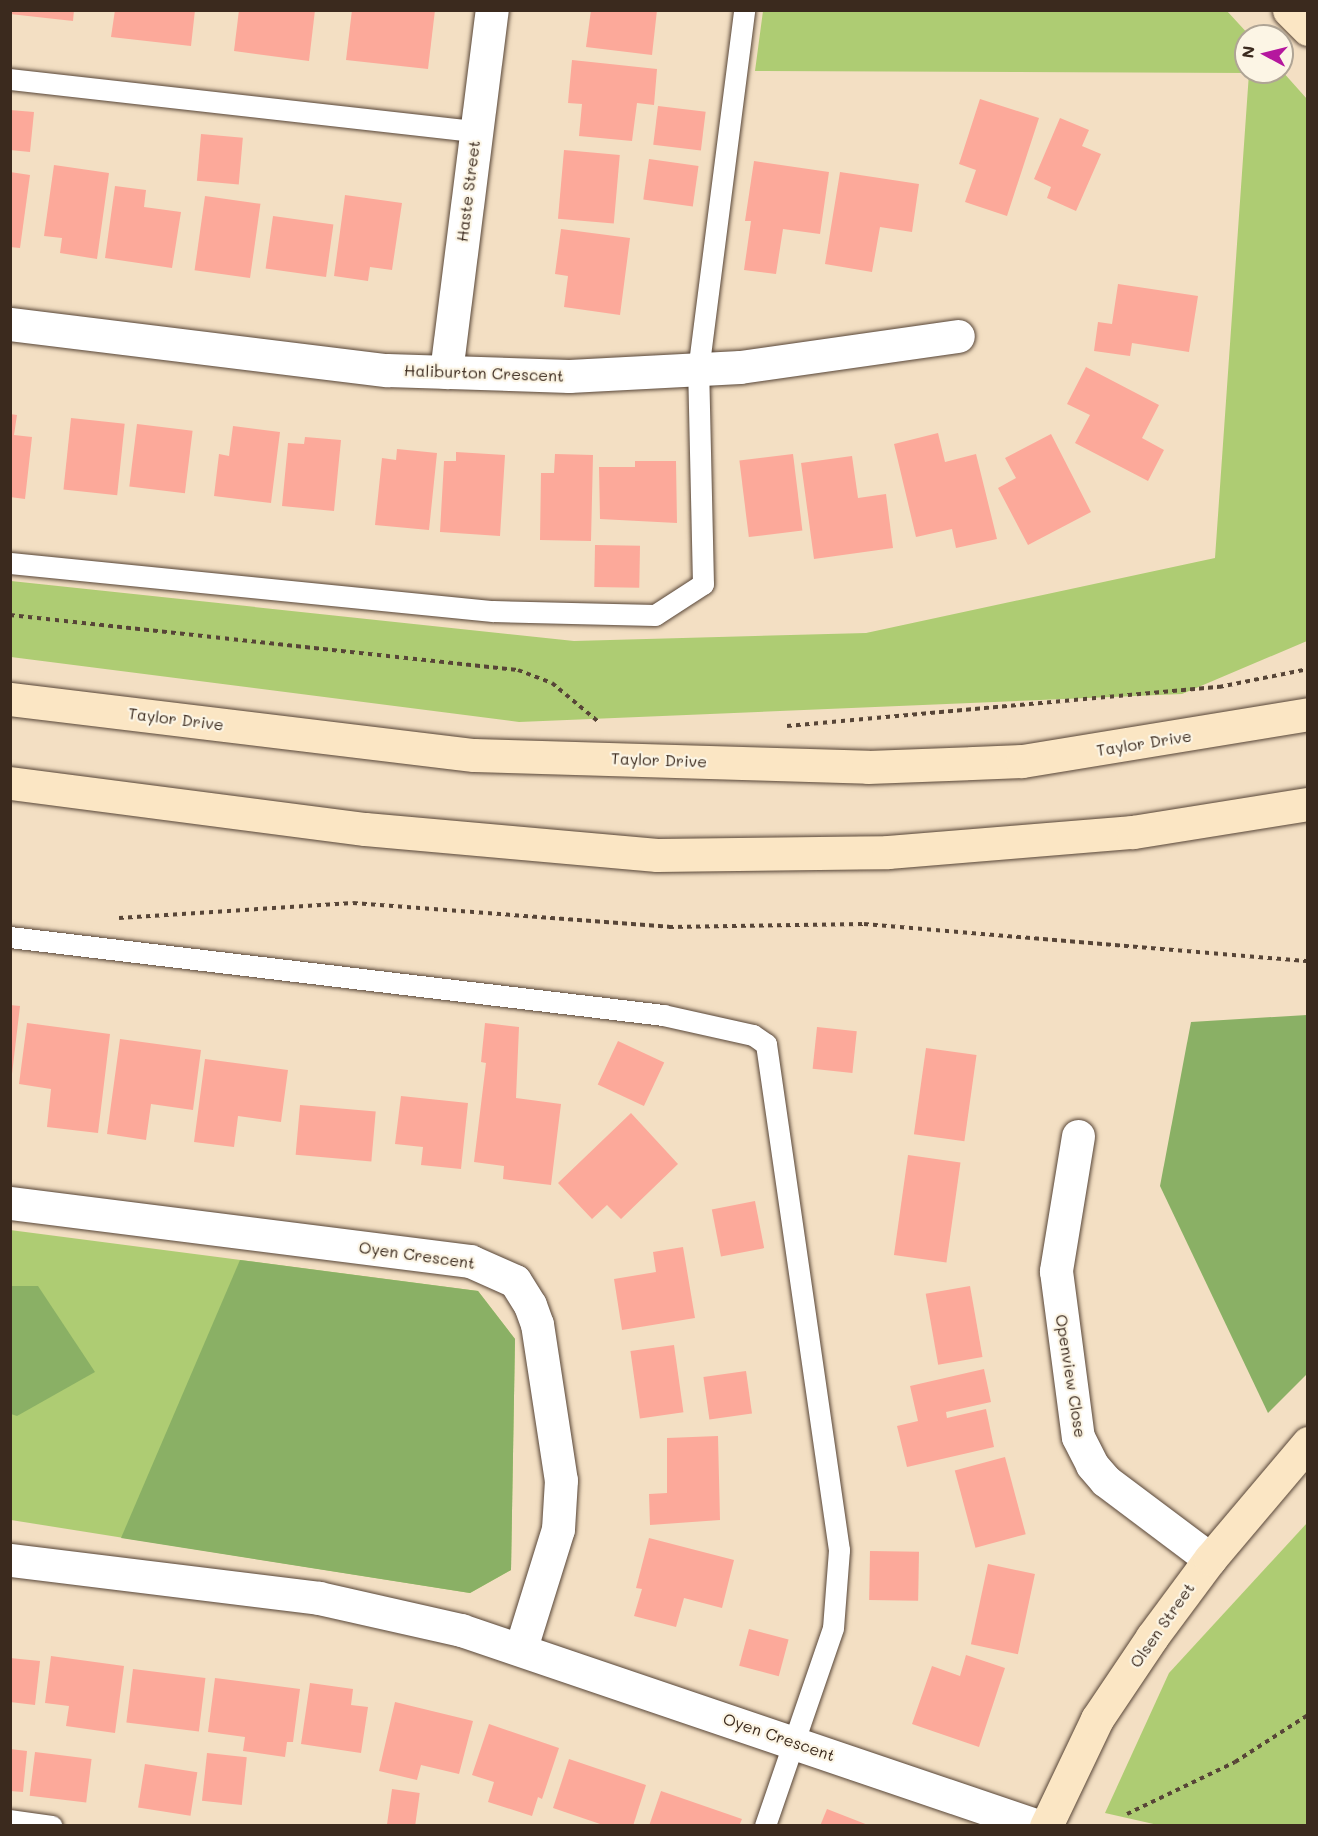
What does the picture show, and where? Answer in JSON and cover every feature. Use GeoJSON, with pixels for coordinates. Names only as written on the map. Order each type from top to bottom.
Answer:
{"type":"FeatureCollection","features":[{"type":"Feature","properties":{"kind":"main road"},"geometry":{"type":"LineString","coordinates":[[1289,10],[1308,29]]}},
{"type":"Feature","properties":{"kind":"main road","name":"Taylor Drive"},"geometry":{"type":"LineString","coordinates":[[10,699],[474,755],[868,767],[1023,761],[1308,714]]}},
{"type":"Feature","properties":{"kind":"main road"},"geometry":{"type":"LineString","coordinates":[[10,783],[365,829],[657,855],[900,851],[1133,832],[1308,804]]}},
{"type":"Feature","properties":{"kind":"main road","name":"Olsen Street"},"geometry":{"type":"LineString","coordinates":[[1046,1826],[1097,1719],[1210,1558],[1308,1443]]}},
{"type":"Feature","properties":{"kind":"street","name":"Haste Street"},"geometry":{"type":"LineString","coordinates":[[446,372],[492,10]]}},
{"type":"Feature","properties":{"kind":"street","name":"Haliburton Crescent"},"geometry":{"type":"LineString","coordinates":[[10,324],[333,365],[568,376],[698,371],[958,336]]}},
{"type":"Feature","properties":{"kind":"street","name":"Openview Close"},"geometry":{"type":"LineString","coordinates":[[1078,1136],[1056,1271],[1078,1437],[1092,1465],[1106,1481],[1210,1558]]}},
{"type":"Feature","properties":{"kind":"street","name":"Oyen Crescent"},"geometry":{"type":"LineString","coordinates":[[10,1203],[470,1261],[515,1281],[530,1305],[537,1323],[561,1480],[556,1540],[521,1648]]}},
{"type":"Feature","properties":{"kind":"street","name":"Oyen Crescent"},"geometry":{"type":"LineString","coordinates":[[10,1560],[337,1601],[521,1648],[1038,1826]]}},
{"type":"Feature","properties":{"kind":"lane"},"geometry":{"type":"LineString","coordinates":[[10,563],[494,611],[655,615],[703,584],[698,371],[744,10]]}},
{"type":"Feature","properties":{"kind":"lane"},"geometry":{"type":"LineString","coordinates":[[10,79],[476,131]]}},
{"type":"Feature","properties":{"kind":"lane"},"geometry":{"type":"LineString","coordinates":[[10,937],[663,1015],[753,1035],[766,1044],[839,1550],[833,1628],[765,1826]]}},
{"type":"Feature","properties":{"kind":"lane"},"geometry":{"type":"LineString","coordinates":[[10,1820],[52,1826]]}},
{"type":"Feature","properties":{"kind":"path"},"geometry":{"type":"LineString","coordinates":[[10,615],[518,670],[552,683],[588,715],[609,724]]}},
{"type":"Feature","properties":{"kind":"path"},"geometry":{"type":"LineString","coordinates":[[782,727],[1219,687],[1308,669]]}},
{"type":"Feature","properties":{"kind":"path"},"geometry":{"type":"LineString","coordinates":[[115,918],[353,903],[669,927],[864,924],[1308,961]]}},
{"type":"Feature","properties":{"kind":"path"},"geometry":{"type":"LineString","coordinates":[[1127,1814],[1235,1762],[1308,1715]]}},
{"type":"Feature","properties":{"kind":"green space"},"geometry":{"type":"Polygon","coordinates":[[[763,11],[1227,11],[1239,24],[1234,24],[1234,73],[755,71],[763,11]]]}},
{"type":"Feature","properties":{"kind":"green space"},"geometry":{"type":"Polygon","coordinates":[[[1248,84],[1294,84],[1307,99],[1307,641],[1182,694],[519,722],[11,657],[11,581],[574,641],[866,633],[1215,558],[1248,84]]]}},
{"type":"Feature","properties":{"kind":"green space"},"geometry":{"type":"Polygon","coordinates":[[[1307,1015],[1307,1374],[1268,1413],[1160,1186],[1191,1022],[1307,1015]]]}},
{"type":"Feature","properties":{"kind":"green space"},"geometry":{"type":"Polygon","coordinates":[[[10,1230],[478,1291],[515,1339],[511,1570],[470,1593],[11,1520],[10,1230]]]}},
{"type":"Feature","properties":{"kind":"green space"},"geometry":{"type":"Polygon","coordinates":[[[240,1260],[478,1291],[515,1339],[511,1570],[470,1593],[121,1538],[240,1260]]]}},
{"type":"Feature","properties":{"kind":"green space"},"geometry":{"type":"Polygon","coordinates":[[[10,1286],[38,1286],[95,1372],[17,1416],[11,1414],[10,1286]]]}},
{"type":"Feature","properties":{"kind":"green space"},"geometry":{"type":"Polygon","coordinates":[[[1307,1523],[1307,1825],[1158,1825],[1105,1813],[1169,1673],[1307,1523]]]}},
{"type":"Feature","properties":{"kind":"building"},"geometry":{"type":"Polygon","coordinates":[[[10,10],[74,10],[73,21],[10,14],[10,10]]]}},
{"type":"Feature","properties":{"kind":"building"},"geometry":{"type":"Polygon","coordinates":[[[115,10],[195,10],[191,46],[111,37],[115,10]]]}},
{"type":"Feature","properties":{"kind":"building"},"geometry":{"type":"Polygon","coordinates":[[[239,10],[315,10],[309,61],[234,51],[239,10]]]}},
{"type":"Feature","properties":{"kind":"building"},"geometry":{"type":"Polygon","coordinates":[[[352,10],[435,10],[428,69],[346,60],[352,10]]]}},
{"type":"Feature","properties":{"kind":"building"},"geometry":{"type":"Polygon","coordinates":[[[591,10],[657,10],[652,55],[586,47],[591,10]]]}},
{"type":"Feature","properties":{"kind":"building"},"geometry":{"type":"Polygon","coordinates":[[[572,60],[657,69],[654,105],[637,103],[632,141],[579,136],[582,104],[568,103],[572,60]]]}},
{"type":"Feature","properties":{"kind":"building"},"geometry":{"type":"Polygon","coordinates":[[[980,99],[1039,118],[1007,216],[965,202],[976,170],[959,164],[980,99]]]}},
{"type":"Feature","properties":{"kind":"building"},"geometry":{"type":"Polygon","coordinates":[[[658,106],[706,112],[701,151],[653,145],[658,106]]]}},
{"type":"Feature","properties":{"kind":"building"},"geometry":{"type":"Polygon","coordinates":[[[10,110],[34,112],[30,152],[10,150],[10,110]]]}},
{"type":"Feature","properties":{"kind":"building"},"geometry":{"type":"Polygon","coordinates":[[[1060,118],[1089,130],[1082,146],[1101,154],[1076,211],[1047,198],[1051,187],[1034,179],[1060,118]]]}},
{"type":"Feature","properties":{"kind":"building"},"geometry":{"type":"Polygon","coordinates":[[[201,134],[243,138],[239,184],[197,181],[201,134]]]}},
{"type":"Feature","properties":{"kind":"building"},"geometry":{"type":"Polygon","coordinates":[[[564,150],[620,155],[614,224],[558,219],[564,150]]]}},
{"type":"Feature","properties":{"kind":"building"},"geometry":{"type":"Polygon","coordinates":[[[649,159],[699,166],[693,207],[643,200],[649,159]]]}},
{"type":"Feature","properties":{"kind":"building"},"geometry":{"type":"Polygon","coordinates":[[[754,161],[829,172],[820,234],[783,229],[776,274],[744,270],[751,221],[745,221],[754,161]]]}},
{"type":"Feature","properties":{"kind":"building"},"geometry":{"type":"Polygon","coordinates":[[[54,165],[109,173],[97,259],[60,253],[62,238],[44,236],[54,165]]]}},
{"type":"Feature","properties":{"kind":"building"},"geometry":{"type":"Polygon","coordinates":[[[10,172],[30,175],[20,248],[10,247],[10,172]]]}},
{"type":"Feature","properties":{"kind":"building"},"geometry":{"type":"Polygon","coordinates":[[[840,172],[919,184],[912,232],[880,227],[872,272],[825,264],[840,172]]]}},
{"type":"Feature","properties":{"kind":"building"},"geometry":{"type":"Polygon","coordinates":[[[115,186],[146,190],[144,207],[181,212],[172,268],[105,258],[115,186]]]}},
{"type":"Feature","properties":{"kind":"building"},"geometry":{"type":"Polygon","coordinates":[[[345,195],[402,203],[392,270],[370,267],[368,281],[334,276],[345,195]]]}},
{"type":"Feature","properties":{"kind":"building"},"geometry":{"type":"Polygon","coordinates":[[[205,196],[260,204],[250,278],[195,270],[205,196]]]}},
{"type":"Feature","properties":{"kind":"building"},"geometry":{"type":"Polygon","coordinates":[[[273,216],[333,224],[326,277],[266,268],[273,216]]]}},
{"type":"Feature","properties":{"kind":"building"},"geometry":{"type":"Polygon","coordinates":[[[561,229],[630,238],[620,315],[564,307],[568,276],[555,274],[561,229]]]}},
{"type":"Feature","properties":{"kind":"building"},"geometry":{"type":"Polygon","coordinates":[[[1118,284],[1198,296],[1189,352],[1132,343],[1130,356],[1094,351],[1098,322],[1112,324],[1118,284]]]}},
{"type":"Feature","properties":{"kind":"building"},"geometry":{"type":"Polygon","coordinates":[[[1086,367],[1159,405],[1142,438],[1164,450],[1148,481],[1075,443],[1090,415],[1067,404],[1086,367]]]}},
{"type":"Feature","properties":{"kind":"building"},"geometry":{"type":"Polygon","coordinates":[[[10,414],[17,415],[14,435],[32,437],[25,499],[10,497],[10,414]]]}},
{"type":"Feature","properties":{"kind":"building"},"geometry":{"type":"Polygon","coordinates":[[[71,418],[125,424],[117,495],[63,490],[71,418]]]}},
{"type":"Feature","properties":{"kind":"building"},"geometry":{"type":"Polygon","coordinates":[[[137,424],[193,431],[185,493],[129,487],[137,424]]]}},
{"type":"Feature","properties":{"kind":"building"},"geometry":{"type":"Polygon","coordinates":[[[233,426],[280,432],[271,503],[214,496],[219,454],[229,456],[233,426]]]}},
{"type":"Feature","properties":{"kind":"building"},"geometry":{"type":"Polygon","coordinates":[[[938,433],[945,462],[976,454],[997,539],[956,548],[952,529],[916,537],[894,444],[938,433]]]}},
{"type":"Feature","properties":{"kind":"building"},"geometry":{"type":"Polygon","coordinates":[[[1051,434],[1091,512],[1028,545],[998,488],[1016,478],[1005,458],[1051,434]]]}},
{"type":"Feature","properties":{"kind":"building"},"geometry":{"type":"Polygon","coordinates":[[[305,437],[341,440],[334,511],[282,506],[288,443],[304,444],[305,437]]]}},
{"type":"Feature","properties":{"kind":"building"},"geometry":{"type":"Polygon","coordinates":[[[397,449],[437,453],[429,530],[375,525],[382,458],[396,460],[397,449]]]}},
{"type":"Feature","properties":{"kind":"building"},"geometry":{"type":"Polygon","coordinates":[[[456,452],[505,455],[500,536],[440,532],[444,461],[456,461],[456,452]]]}},
{"type":"Feature","properties":{"kind":"building"},"geometry":{"type":"Polygon","coordinates":[[[555,454],[593,455],[591,541],[540,540],[541,473],[554,473],[555,454]]]}},
{"type":"Feature","properties":{"kind":"building"},"geometry":{"type":"Polygon","coordinates":[[[793,454],[802,530],[749,537],[739,461],[793,454]]]}},
{"type":"Feature","properties":{"kind":"building"},"geometry":{"type":"Polygon","coordinates":[[[852,456],[858,498],[886,494],[893,548],[814,559],[801,463],[852,456]]]}},
{"type":"Feature","properties":{"kind":"building"},"geometry":{"type":"Polygon","coordinates":[[[635,461],[676,461],[677,523],[600,519],[599,467],[635,467],[635,461]]]}},
{"type":"Feature","properties":{"kind":"building"},"geometry":{"type":"Polygon","coordinates":[[[595,545],[640,546],[639,588],[594,587],[595,545]]]}},
{"type":"Feature","properties":{"kind":"building"},"geometry":{"type":"Polygon","coordinates":[[[10,1005],[20,1006],[12,1074],[10,1074],[10,1005]]]}},
{"type":"Feature","properties":{"kind":"building"},"geometry":{"type":"Polygon","coordinates":[[[27,1023],[110,1034],[98,1133],[47,1127],[51,1089],[19,1084],[27,1023]]]}},
{"type":"Feature","properties":{"kind":"building"},"geometry":{"type":"Polygon","coordinates":[[[485,1023],[519,1027],[516,1098],[561,1104],[551,1185],[503,1179],[504,1166],[474,1162],[486,1063],[481,1062],[485,1023]]]}},
{"type":"Feature","properties":{"kind":"building"},"geometry":{"type":"Polygon","coordinates":[[[817,1027],[857,1031],[852,1073],[813,1069],[817,1027]]]}},
{"type":"Feature","properties":{"kind":"building"},"geometry":{"type":"Polygon","coordinates":[[[120,1039],[201,1050],[193,1110],[151,1104],[146,1140],[107,1134],[120,1039]]]}},
{"type":"Feature","properties":{"kind":"building"},"geometry":{"type":"Polygon","coordinates":[[[618,1041],[664,1063],[644,1106],[598,1085],[618,1041]]]}},
{"type":"Feature","properties":{"kind":"building"},"geometry":{"type":"Polygon","coordinates":[[[926,1048],[977,1055],[964,1141],[914,1134],[926,1048]]]}},
{"type":"Feature","properties":{"kind":"building"},"geometry":{"type":"Polygon","coordinates":[[[205,1059],[288,1070],[281,1122],[238,1116],[234,1147],[194,1142],[205,1059]]]}},
{"type":"Feature","properties":{"kind":"building"},"geometry":{"type":"Polygon","coordinates":[[[401,1096],[468,1103],[461,1169],[421,1165],[423,1147],[395,1144],[401,1096]]]}},
{"type":"Feature","properties":{"kind":"building"},"geometry":{"type":"Polygon","coordinates":[[[300,1105],[376,1112],[371,1161],[296,1155],[300,1105]]]}},
{"type":"Feature","properties":{"kind":"building"},"geometry":{"type":"Polygon","coordinates":[[[631,1113],[678,1164],[621,1219],[607,1205],[592,1219],[558,1183],[631,1113]]]}},
{"type":"Feature","properties":{"kind":"building"},"geometry":{"type":"Polygon","coordinates":[[[908,1155],[960,1162],[946,1262],[894,1255],[908,1155]]]}},
{"type":"Feature","properties":{"kind":"building"},"geometry":{"type":"Polygon","coordinates":[[[755,1201],[764,1248],[721,1257],[712,1209],[755,1201]]]}},
{"type":"Feature","properties":{"kind":"building"},"geometry":{"type":"Polygon","coordinates":[[[683,1247],[695,1318],[622,1330],[614,1279],[656,1272],[653,1252],[683,1247]]]}},
{"type":"Feature","properties":{"kind":"building"},"geometry":{"type":"Polygon","coordinates":[[[970,1286],[983,1357],[938,1365],[926,1294],[970,1286]]]}},
{"type":"Feature","properties":{"kind":"building"},"geometry":{"type":"Polygon","coordinates":[[[674,1345],[683,1412],[640,1418],[630,1351],[674,1345]]]}},
{"type":"Feature","properties":{"kind":"building"},"geometry":{"type":"Polygon","coordinates":[[[984,1369],[991,1402],[946,1412],[947,1418],[986,1409],[994,1447],[907,1467],[897,1426],[918,1421],[910,1386],[984,1369]]]}},
{"type":"Feature","properties":{"kind":"building"},"geometry":{"type":"Polygon","coordinates":[[[746,1371],[752,1414],[709,1420],[703,1377],[746,1371]]]}},
{"type":"Feature","properties":{"kind":"building"},"geometry":{"type":"Polygon","coordinates":[[[718,1436],[720,1520],[650,1525],[649,1494],[667,1493],[667,1438],[718,1436]]]}},
{"type":"Feature","properties":{"kind":"building"},"geometry":{"type":"Polygon","coordinates":[[[1005,1457],[1026,1534],[975,1548],[955,1470],[1005,1457]]]}},
{"type":"Feature","properties":{"kind":"building"},"geometry":{"type":"Polygon","coordinates":[[[649,1538],[734,1560],[722,1608],[684,1598],[676,1627],[634,1616],[642,1589],[636,1588],[649,1538]]]}},
{"type":"Feature","properties":{"kind":"building"},"geometry":{"type":"Polygon","coordinates":[[[870,1551],[919,1552],[918,1601],[869,1600],[870,1551]]]}},
{"type":"Feature","properties":{"kind":"building"},"geometry":{"type":"Polygon","coordinates":[[[988,1564],[1035,1574],[1018,1654],[971,1644],[988,1564]]]}},
{"type":"Feature","properties":{"kind":"building"},"geometry":{"type":"Polygon","coordinates":[[[749,1629],[789,1640],[779,1676],[739,1666],[749,1629]]]}},
{"type":"Feature","properties":{"kind":"building"},"geometry":{"type":"Polygon","coordinates":[[[966,1655],[1005,1668],[979,1747],[912,1724],[932,1666],[960,1676],[966,1655]]]}},
{"type":"Feature","properties":{"kind":"building"},"geometry":{"type":"Polygon","coordinates":[[[51,1656],[124,1666],[115,1733],[66,1726],[69,1706],[45,1703],[51,1656]]]}},
{"type":"Feature","properties":{"kind":"building"},"geometry":{"type":"Polygon","coordinates":[[[10,1658],[40,1661],[35,1705],[10,1702],[10,1658]]]}},
{"type":"Feature","properties":{"kind":"building"},"geometry":{"type":"Polygon","coordinates":[[[133,1669],[205,1678],[199,1731],[126,1723],[133,1669]]]}},
{"type":"Feature","properties":{"kind":"building"},"geometry":{"type":"Polygon","coordinates":[[[215,1678],[300,1689],[293,1742],[287,1742],[285,1757],[243,1751],[245,1737],[208,1732],[215,1678]]]}},
{"type":"Feature","properties":{"kind":"building"},"geometry":{"type":"Polygon","coordinates":[[[310,1683],[353,1689],[351,1705],[368,1707],[361,1753],[301,1744],[310,1683]]]}},
{"type":"Feature","properties":{"kind":"building"},"geometry":{"type":"Polygon","coordinates":[[[395,1702],[473,1721],[459,1774],[421,1765],[417,1780],[379,1771],[395,1702]]]}},
{"type":"Feature","properties":{"kind":"building"},"geometry":{"type":"Polygon","coordinates":[[[489,1724],[559,1748],[542,1799],[538,1797],[532,1816],[488,1802],[494,1782],[472,1775],[489,1724]]]}},
{"type":"Feature","properties":{"kind":"building"},"geometry":{"type":"Polygon","coordinates":[[[10,1749],[27,1751],[23,1792],[10,1791],[10,1749]]]}},
{"type":"Feature","properties":{"kind":"building"},"geometry":{"type":"Polygon","coordinates":[[[35,1752],[92,1759],[86,1803],[30,1796],[35,1752]]]}},
{"type":"Feature","properties":{"kind":"building"},"geometry":{"type":"Polygon","coordinates":[[[207,1753],[247,1757],[242,1805],[202,1801],[207,1753]]]}},
{"type":"Feature","properties":{"kind":"building"},"geometry":{"type":"Polygon","coordinates":[[[569,1759],[646,1785],[633,1826],[606,1826],[553,1808],[569,1759]]]}},
{"type":"Feature","properties":{"kind":"building"},"geometry":{"type":"Polygon","coordinates":[[[145,1764],[197,1772],[190,1816],[138,1807],[145,1764]]]}},
{"type":"Feature","properties":{"kind":"building"},"geometry":{"type":"Polygon","coordinates":[[[392,1789],[420,1793],[415,1826],[387,1826],[392,1789]]]}},
{"type":"Feature","properties":{"kind":"building"},"geometry":{"type":"Polygon","coordinates":[[[661,1791],[742,1819],[739,1826],[649,1826],[661,1791]]]}},
{"type":"Feature","properties":{"kind":"building"},"geometry":{"type":"Polygon","coordinates":[[[827,1809],[868,1825],[868,1826],[820,1826],[827,1809]]]}}]}
